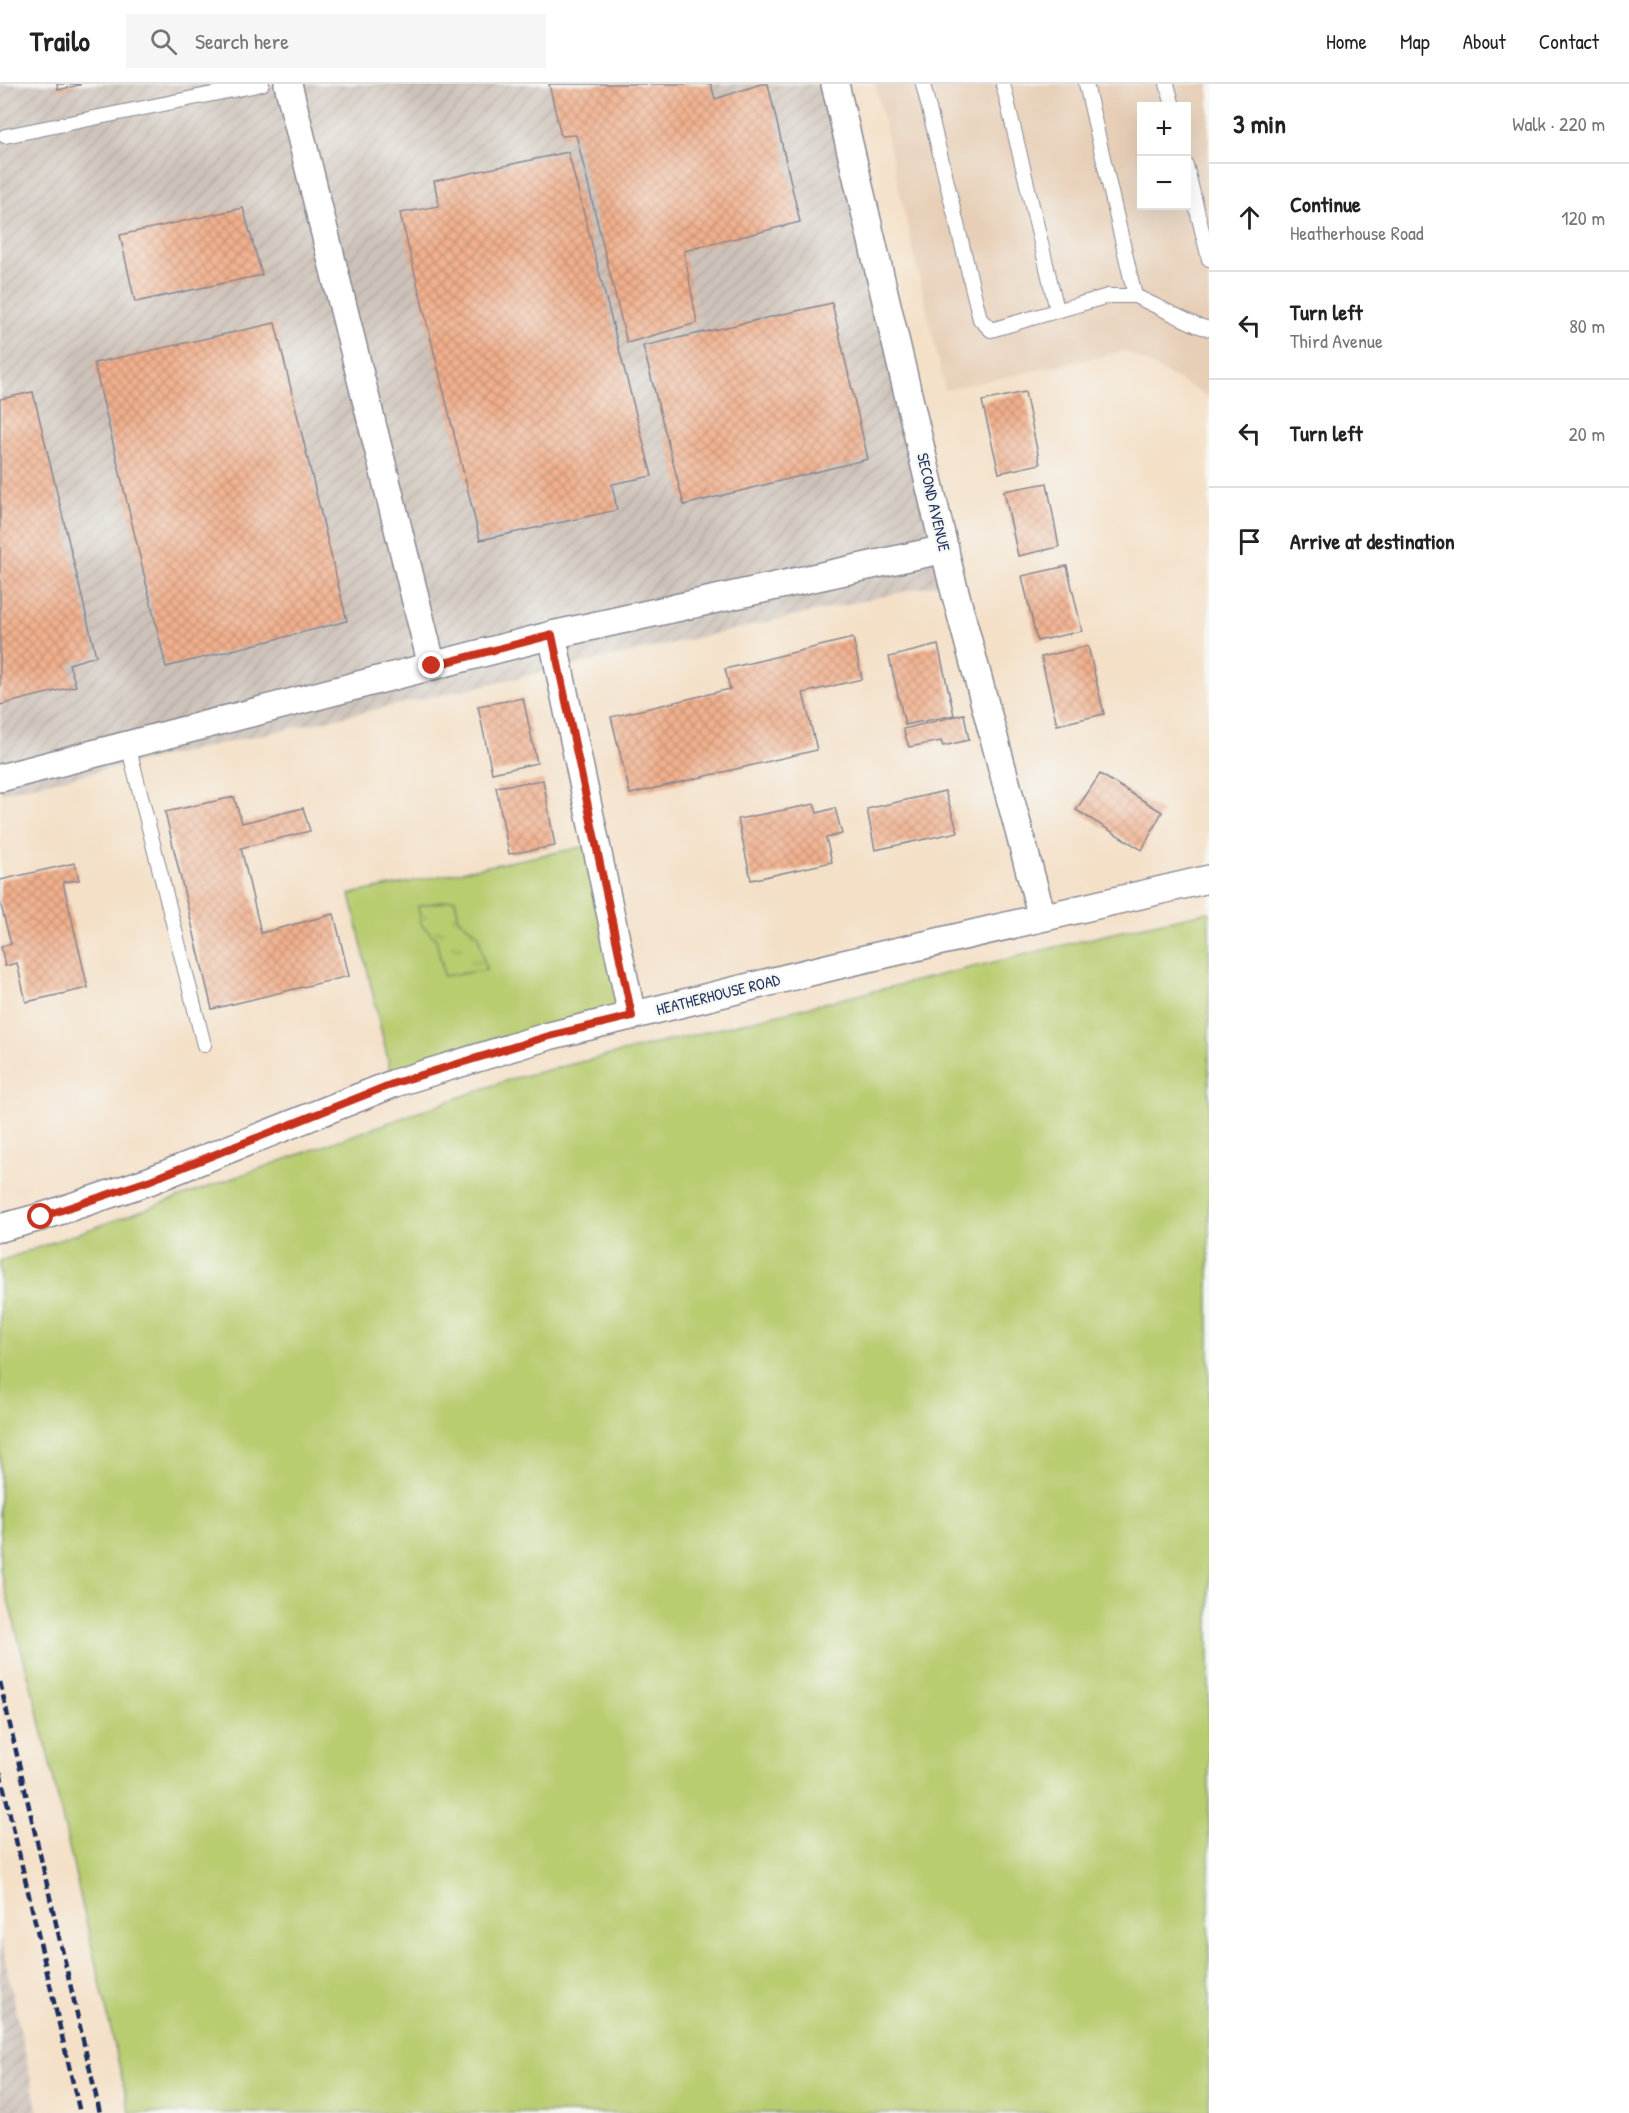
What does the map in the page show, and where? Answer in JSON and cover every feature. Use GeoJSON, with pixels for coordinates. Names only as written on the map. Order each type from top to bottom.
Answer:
{"type":"FeatureCollection","features":[{"type":"Feature","properties":{"kind":"street"},"geometry":{"type":"LineString","coordinates":[[288,84],[432,666]]}},
{"type":"Feature","properties":{"kind":"street","name":"SECOND AVENUE"},"geometry":{"type":"LineString","coordinates":[[835,84],[945,549],[1042,917]]}},
{"type":"Feature","properties":{"kind":"street"},"geometry":{"type":"LineString","coordinates":[[0,778],[552,635],[945,549]]}},
{"type":"Feature","properties":{"kind":"street"},"geometry":{"type":"LineString","coordinates":[[552,635],[632,1016]]}},
{"type":"Feature","properties":{"kind":"street","name":"HEATHERHOUSE ROAD"},"geometry":{"type":"LineString","coordinates":[[0,1228],[41,1217],[159,1177],[395,1083],[538,1039],[843,963],[1209,879]]}},
{"type":"Feature","properties":{"kind":"lane"},"geometry":{"type":"LineString","coordinates":[[6,136],[262,84]]}},
{"type":"Feature","properties":{"kind":"lane"},"geometry":{"type":"LineString","coordinates":[[923,84],[980,319],[991,330],[1108,296],[1135,296],[1209,330]]}},
{"type":"Feature","properties":{"kind":"lane"},"geometry":{"type":"LineString","coordinates":[[1003,84],[1057,310]]}},
{"type":"Feature","properties":{"kind":"lane"},"geometry":{"type":"LineString","coordinates":[[1086,84],[1135,296]]}},
{"type":"Feature","properties":{"kind":"lane"},"geometry":{"type":"LineString","coordinates":[[1167,84],[1172,102]]}},
{"type":"Feature","properties":{"kind":"lane"},"geometry":{"type":"LineString","coordinates":[[1191,184],[1208,250]]}},
{"type":"Feature","properties":{"kind":"lane"},"geometry":{"type":"LineString","coordinates":[[128,745],[204,1045]]}},
{"type":"Feature","properties":{"kind":"shaded area"},"geometry":{"type":"Polygon","coordinates":[[[0,84],[825,84],[952,581],[0,793],[0,84]]]}},
{"type":"Feature","properties":{"kind":"shaded area"},"geometry":{"type":"Polygon","coordinates":[[[875,84],[1209,84],[1209,397],[1125,351],[945,390],[875,84]]]}},
{"type":"Feature","properties":{"kind":"shaded area"},"geometry":{"type":"Polygon","coordinates":[[[0,1936],[38,2113],[0,2113],[0,1936]]]}},
{"type":"Feature","properties":{"kind":"green space"},"geometry":{"type":"Polygon","coordinates":[[[588,846],[624,1011],[392,1078],[350,894],[588,846]]]}},
{"type":"Feature","properties":{"kind":"green space"},"geometry":{"type":"Polygon","coordinates":[[[455,899],[459,919],[478,934],[486,970],[444,976],[436,939],[421,924],[418,906],[455,899]]]}},
{"type":"Feature","properties":{"kind":"green space"},"geometry":{"type":"Polygon","coordinates":[[[1209,912],[1209,2113],[130,2113],[39,1716],[0,1570],[0,1261],[511,1079],[1209,912]]]}},
{"type":"Feature","properties":{"kind":"building"},"geometry":{"type":"Polygon","coordinates":[[[57,84],[80,84],[80,85],[58,90],[57,84]]]}},
{"type":"Feature","properties":{"kind":"building"},"geometry":{"type":"Polygon","coordinates":[[[549,84],[711,84],[715,99],[761,84],[768,84],[800,222],[684,251],[697,323],[627,343],[576,135],[561,136],[549,84]]]}},
{"type":"Feature","properties":{"kind":"building"},"geometry":{"type":"Polygon","coordinates":[[[568,152],[652,476],[612,484],[617,510],[480,540],[400,213],[439,206],[434,181],[568,152]]]}},
{"type":"Feature","properties":{"kind":"building"},"geometry":{"type":"Polygon","coordinates":[[[243,208],[262,275],[135,302],[120,235],[243,208]]]}},
{"type":"Feature","properties":{"kind":"building"},"geometry":{"type":"Polygon","coordinates":[[[832,303],[868,459],[684,505],[643,346],[832,303]]]}},
{"type":"Feature","properties":{"kind":"building"},"geometry":{"type":"Polygon","coordinates":[[[275,323],[347,621],[166,667],[94,363],[275,323]]]}},
{"type":"Feature","properties":{"kind":"building"},"geometry":{"type":"Polygon","coordinates":[[[33,392],[96,656],[69,664],[76,686],[0,705],[0,399],[33,392]]]}},
{"type":"Feature","properties":{"kind":"building"},"geometry":{"type":"Polygon","coordinates":[[[1025,392],[1040,464],[999,473],[982,401],[1025,392]]]}},
{"type":"Feature","properties":{"kind":"building"},"geometry":{"type":"Polygon","coordinates":[[[1047,483],[1059,547],[1018,556],[1004,491],[1047,483]]]}},
{"type":"Feature","properties":{"kind":"building"},"geometry":{"type":"Polygon","coordinates":[[[1067,566],[1082,631],[1037,641],[1022,576],[1067,566]]]}},
{"type":"Feature","properties":{"kind":"building"},"geometry":{"type":"Polygon","coordinates":[[[853,638],[862,679],[803,693],[817,750],[630,794],[611,717],[730,689],[725,669],[853,638]]]}},
{"type":"Feature","properties":{"kind":"building"},"geometry":{"type":"Polygon","coordinates":[[[938,645],[954,715],[905,725],[889,657],[938,645]]]}},
{"type":"Feature","properties":{"kind":"building"},"geometry":{"type":"Polygon","coordinates":[[[1088,646],[1104,714],[1057,725],[1041,657],[1088,646]]]}},
{"type":"Feature","properties":{"kind":"building"},"geometry":{"type":"Polygon","coordinates":[[[523,698],[537,763],[492,773],[478,706],[523,698]]]}},
{"type":"Feature","properties":{"kind":"building"},"geometry":{"type":"Polygon","coordinates":[[[964,714],[969,740],[943,746],[941,741],[909,747],[903,729],[964,714]]]}},
{"type":"Feature","properties":{"kind":"building"},"geometry":{"type":"Polygon","coordinates":[[[1100,774],[1162,812],[1142,850],[1076,810],[1100,774]]]}},
{"type":"Feature","properties":{"kind":"building"},"geometry":{"type":"Polygon","coordinates":[[[543,780],[555,846],[509,854],[496,787],[543,780]]]}},
{"type":"Feature","properties":{"kind":"building"},"geometry":{"type":"Polygon","coordinates":[[[945,791],[958,832],[875,850],[867,809],[945,791]]]}},
{"type":"Feature","properties":{"kind":"building"},"geometry":{"type":"Polygon","coordinates":[[[234,797],[242,823],[303,808],[310,831],[241,848],[261,933],[334,914],[349,976],[212,1009],[165,812],[234,797]]]}},
{"type":"Feature","properties":{"kind":"building"},"geometry":{"type":"Polygon","coordinates":[[[814,804],[817,813],[835,808],[842,834],[826,838],[832,862],[751,880],[738,819],[814,804]]]}},
{"type":"Feature","properties":{"kind":"building"},"geometry":{"type":"Polygon","coordinates":[[[75,863],[79,880],[63,882],[88,988],[26,1002],[17,963],[5,966],[1,947],[11,944],[0,902],[0,880],[75,863]]]}},
{"type":"Feature","properties":{"kind":"railway"},"geometry":{"type":"LineString","coordinates":[[0,1682],[100,2113]]}},
{"type":"Feature","properties":{"kind":"railway"},"geometry":{"type":"LineString","coordinates":[[0,1772],[80,2113]]}},
{"type":"Feature","properties":{"kind":"route"},"geometry":{"type":"LineString","coordinates":[[41,1217],[148,1181],[395,1083],[549,1036],[632,1016],[552,635],[432,666]]}}]}
